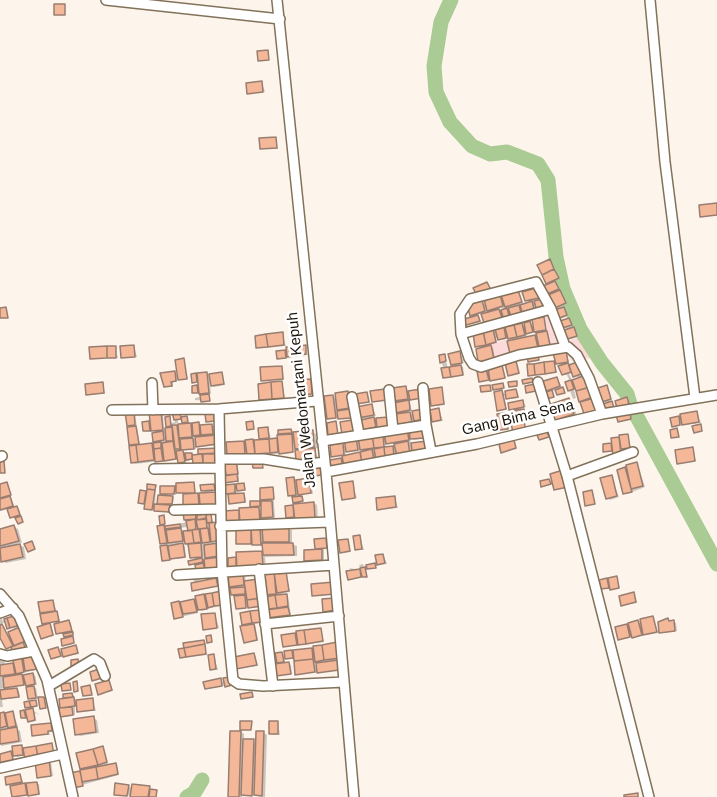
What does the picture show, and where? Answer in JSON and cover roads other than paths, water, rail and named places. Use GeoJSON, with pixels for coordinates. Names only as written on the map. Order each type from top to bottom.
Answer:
{"type":"FeatureCollection","features":[{"type":"Feature","properties":{"kind":"street"},"geometry":{"type":"LineString","coordinates":[[106,0],[280,19]]}},
{"type":"Feature","properties":{"kind":"street","name":"Jalan Wedomartani Kepuh"},"geometry":{"type":"LineString","coordinates":[[277,0],[325,467],[354,797]]}},
{"type":"Feature","properties":{"kind":"street"},"geometry":{"type":"LineString","coordinates":[[650,0],[665,162],[694,398]]}},
{"type":"Feature","properties":{"kind":"street"},"geometry":{"type":"LineString","coordinates":[[565,346],[519,355],[502,362],[477,367],[469,358],[461,334],[460,314],[467,301],[473,297],[536,282],[551,309],[565,346],[574,352],[581,363],[603,414]]}},
{"type":"Feature","properties":{"kind":"street"},"geometry":{"type":"LineString","coordinates":[[461,334],[551,309]]}},
{"type":"Feature","properties":{"kind":"street"},"geometry":{"type":"LineString","coordinates":[[538,382],[554,426],[648,797]]}},
{"type":"Feature","properties":{"kind":"street"},"geometry":{"type":"LineString","coordinates":[[152,384],[153,410]]}},
{"type":"Feature","properties":{"kind":"street"},"geometry":{"type":"LineString","coordinates":[[423,388],[431,451]]}},
{"type":"Feature","properties":{"kind":"street"},"geometry":{"type":"LineString","coordinates":[[389,390],[393,430]]}},
{"type":"Feature","properties":{"kind":"street","name":"Gang Bima Sena"},"geometry":{"type":"LineString","coordinates":[[154,469],[264,459],[325,467],[431,451],[603,414],[717,395]]}},
{"type":"Feature","properties":{"kind":"street"},"geometry":{"type":"LineString","coordinates":[[352,397],[360,434]]}},
{"type":"Feature","properties":{"kind":"street"},"geometry":{"type":"LineString","coordinates":[[112,410],[219,410],[317,401]]}},
{"type":"Feature","properties":{"kind":"street"},"geometry":{"type":"LineString","coordinates":[[219,410],[222,571],[233,680],[239,684],[273,686],[344,682]]}},
{"type":"Feature","properties":{"kind":"street"},"geometry":{"type":"LineString","coordinates":[[322,441],[426,425]]}},
{"type":"Feature","properties":{"kind":"street"},"geometry":{"type":"LineString","coordinates":[[567,476],[633,452]]}},
{"type":"Feature","properties":{"kind":"street"},"geometry":{"type":"LineString","coordinates":[[174,510],[220,508]]}},
{"type":"Feature","properties":{"kind":"street"},"geometry":{"type":"LineString","coordinates":[[220,526],[330,522]]}},
{"type":"Feature","properties":{"kind":"street"},"geometry":{"type":"LineString","coordinates":[[177,575],[334,565]]}},
{"type":"Feature","properties":{"kind":"street"},"geometry":{"type":"LineString","coordinates":[[259,569],[273,686]]}},
{"type":"Feature","properties":{"kind":"street"},"geometry":{"type":"LineString","coordinates":[[0,594],[13,608],[49,686],[73,797]]}},
{"type":"Feature","properties":{"kind":"street"},"geometry":{"type":"LineString","coordinates":[[0,613],[13,608]]}},
{"type":"Feature","properties":{"kind":"street"},"geometry":{"type":"LineString","coordinates":[[265,624],[339,616]]}},
{"type":"Feature","properties":{"kind":"street"},"geometry":{"type":"LineString","coordinates":[[0,654],[7,656],[34,651]]}},
{"type":"Feature","properties":{"kind":"street"},"geometry":{"type":"LineString","coordinates":[[49,686],[94,659],[100,663],[105,676]]}},
{"type":"Feature","properties":{"kind":"street"},"geometry":{"type":"LineString","coordinates":[[0,768],[63,754]]}},
{"type":"Feature","properties":{"kind":"waterway"},"geometry":{"type":"LineString","coordinates":[[451,0],[441,22],[434,66],[436,92],[450,122],[472,146],[490,154],[507,152],[538,164],[548,180],[556,257],[563,289],[580,329],[602,363],[627,394],[631,407]]}},
{"type":"Feature","properties":{"kind":"waterway"},"geometry":{"type":"LineString","coordinates":[[636,415],[717,564]]}},
{"type":"Feature","properties":{"kind":"waterway"},"geometry":{"type":"LineString","coordinates":[[187,797],[194,793],[202,780]]}}]}
